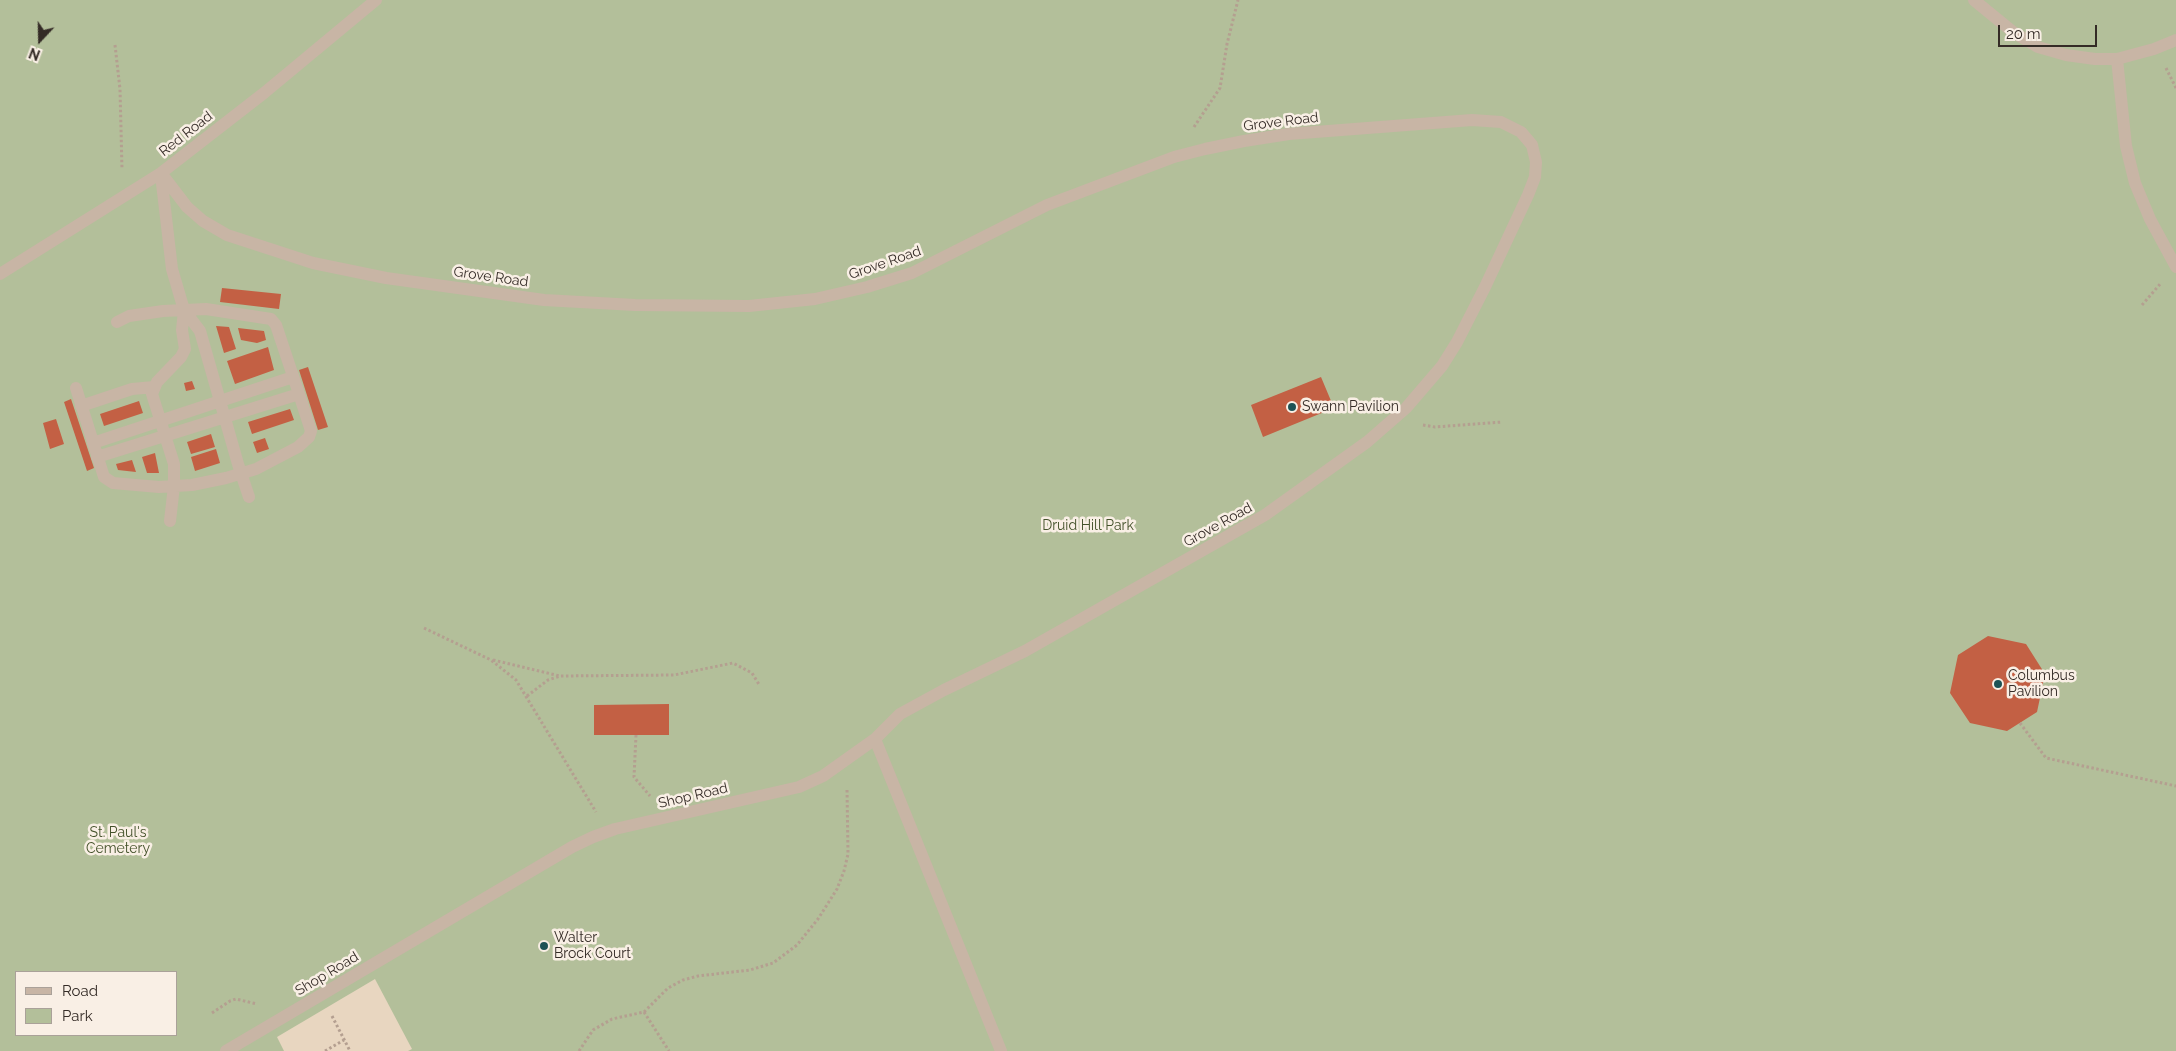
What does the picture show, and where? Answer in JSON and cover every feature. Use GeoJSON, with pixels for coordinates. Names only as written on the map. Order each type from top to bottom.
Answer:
{"type":"FeatureCollection","features":[{"type":"Feature","properties":{"kind":"street","name":"Red Road"},"geometry":{"type":"LineString","coordinates":[[0,274],[161,172],[264,93],[376,0]]}},
{"type":"Feature","properties":{"kind":"street"},"geometry":{"type":"LineString","coordinates":[[1974,0],[2014,32],[2038,47],[2066,56],[2117,59],[2154,49],[2176,40]]}},
{"type":"Feature","properties":{"kind":"street"},"geometry":{"type":"LineString","coordinates":[[2117,59],[2126,146],[2135,183],[2150,219],[2176,267]]}},
{"type":"Feature","properties":{"kind":"street","name":"Grove Road"},"geometry":{"type":"LineString","coordinates":[[161,172],[187,207],[227,235],[314,263],[386,278],[544,300],[634,305],[749,306],[815,299],[867,287],[912,273],[1047,205],[1174,157],[1244,141],[1289,134],[1472,120],[1501,122],[1521,132],[1532,145],[1536,162],[1534,177],[1528,195],[1457,342],[1437,373],[1401,412],[1367,442],[1265,516],[1025,651],[944,690],[900,714],[875,739]]}},
{"type":"Feature","properties":{"kind":"street"},"geometry":{"type":"LineString","coordinates":[[161,172],[172,270],[184,310],[200,331],[249,497]]}},
{"type":"Feature","properties":{"kind":"street"},"geometry":{"type":"LineString","coordinates":[[76,388],[104,477],[113,483],[158,487],[192,485],[241,474],[256,469],[298,447],[309,437],[310,431],[293,377],[276,325],[271,319],[206,309],[163,311],[129,316],[117,322]]}},
{"type":"Feature","properties":{"kind":"street"},"geometry":{"type":"LineString","coordinates":[[170,521],[174,486],[172,456],[152,394],[154,388],[185,349],[182,330],[184,310]]}},
{"type":"Feature","properties":{"kind":"street"},"geometry":{"type":"LineString","coordinates":[[93,443],[293,377]]}},
{"type":"Feature","properties":{"kind":"street"},"geometry":{"type":"LineString","coordinates":[[81,406],[132,389],[154,388]]}},
{"type":"Feature","properties":{"kind":"street"},"geometry":{"type":"LineString","coordinates":[[97,457],[166,437],[298,394]]}},
{"type":"Feature","properties":{"kind":"street"},"geometry":{"type":"LineString","coordinates":[[875,739],[1001,1051]]}},
{"type":"Feature","properties":{"kind":"street","name":"Shop Road"},"geometry":{"type":"LineString","coordinates":[[226,1051],[572,847],[615,829],[799,786],[823,776],[875,739]]}},
{"type":"Feature","properties":{"kind":"path"},"geometry":{"type":"LineString","coordinates":[[1174,157],[1220,88],[1228,36],[1238,0]]}},
{"type":"Feature","properties":{"kind":"path"},"geometry":{"type":"LineString","coordinates":[[115,45],[120,89],[123,196]]}},
{"type":"Feature","properties":{"kind":"path"},"geometry":{"type":"LineString","coordinates":[[2165,68],[2176,88]]}},
{"type":"Feature","properties":{"kind":"path"},"geometry":{"type":"LineString","coordinates":[[2142,305],[2163,280]]}},
{"type":"Feature","properties":{"kind":"path"},"geometry":{"type":"LineString","coordinates":[[1401,412],[1420,424],[1435,427],[1502,422]]}},
{"type":"Feature","properties":{"kind":"path"},"geometry":{"type":"LineString","coordinates":[[424,628],[491,660],[560,676],[674,675],[733,663],[752,673],[760,686]]}},
{"type":"Feature","properties":{"kind":"path"},"geometry":{"type":"LineString","coordinates":[[491,660],[516,680],[598,815]]}},
{"type":"Feature","properties":{"kind":"path"},"geometry":{"type":"LineString","coordinates":[[527,696],[548,680],[560,676]]}},
{"type":"Feature","properties":{"kind":"path"},"geometry":{"type":"LineString","coordinates":[[2020,723],[2046,758],[2176,786]]}},
{"type":"Feature","properties":{"kind":"path"},"geometry":{"type":"LineString","coordinates":[[634,777],[636,735]]}},
{"type":"Feature","properties":{"kind":"path"},"geometry":{"type":"LineString","coordinates":[[579,1051],[593,1030],[612,1019],[644,1012],[668,988],[683,980],[698,976],[750,970],[773,963],[797,945],[813,926],[837,889],[848,854],[848,794],[843,763]]}},
{"type":"Feature","properties":{"kind":"path"},"geometry":{"type":"LineString","coordinates":[[320,996],[350,1051]]}},
{"type":"Feature","properties":{"kind":"path"},"geometry":{"type":"LineString","coordinates":[[212,1013],[230,1001]]}},
{"type":"Feature","properties":{"kind":"path"},"geometry":{"type":"LineString","coordinates":[[644,1012],[669,1051]]}},
{"type":"Feature","properties":{"kind":"path"},"geometry":{"type":"LineString","coordinates":[[325,1051],[344,1040]]}},
{"type":"Feature","properties":{"kind":"green space","name":"Druid Hill Park"},"geometry":{"type":"Polygon","coordinates":[[[0,0],[2176,0],[2176,1051],[0,1051],[0,0]]]}},
{"type":"Feature","properties":{"kind":"shaded area"},"geometry":{"type":"Polygon","coordinates":[[[375,979],[412,1049],[408,1051],[284,1051],[277,1037],[375,979]]]}},
{"type":"Feature","properties":{"kind":"building"},"geometry":{"type":"Polygon","coordinates":[[[222,288],[281,294],[279,309],[220,302],[222,288]]]}},
{"type":"Feature","properties":{"kind":"building"},"geometry":{"type":"Polygon","coordinates":[[[216,326],[229,327],[236,349],[224,353],[216,326]]]}},
{"type":"Feature","properties":{"kind":"building"},"geometry":{"type":"Polygon","coordinates":[[[238,328],[264,331],[266,340],[257,343],[241,340],[238,328]]]}},
{"type":"Feature","properties":{"kind":"building"},"geometry":{"type":"Polygon","coordinates":[[[268,347],[274,370],[235,384],[227,361],[268,347]]]}},
{"type":"Feature","properties":{"kind":"building"},"geometry":{"type":"Polygon","coordinates":[[[308,367],[328,427],[318,430],[299,370],[308,367]]]}},
{"type":"Feature","properties":{"kind":"building","name":"Swann Pavilion"},"geometry":{"type":"Polygon","coordinates":[[[1321,377],[1334,408],[1263,437],[1251,405],[1321,377]]]}},
{"type":"Feature","properties":{"kind":"building"},"geometry":{"type":"Polygon","coordinates":[[[192,381],[195,389],[186,391],[184,383],[192,381]]]}},
{"type":"Feature","properties":{"kind":"building"},"geometry":{"type":"Polygon","coordinates":[[[71,399],[94,468],[87,471],[64,402],[71,399]]]}},
{"type":"Feature","properties":{"kind":"building"},"geometry":{"type":"Polygon","coordinates":[[[139,401],[143,413],[104,426],[100,414],[139,401]]]}},
{"type":"Feature","properties":{"kind":"building"},"geometry":{"type":"Polygon","coordinates":[[[290,409],[294,420],[252,434],[248,422],[290,409]]]}},
{"type":"Feature","properties":{"kind":"building"},"geometry":{"type":"Polygon","coordinates":[[[56,419],[64,444],[50,449],[43,423],[56,419]]]}},
{"type":"Feature","properties":{"kind":"building"},"geometry":{"type":"Polygon","coordinates":[[[211,434],[215,447],[191,454],[187,442],[211,434]]]}},
{"type":"Feature","properties":{"kind":"building"},"geometry":{"type":"Polygon","coordinates":[[[265,438],[269,449],[257,453],[253,442],[265,438]]]}},
{"type":"Feature","properties":{"kind":"building"},"geometry":{"type":"Polygon","coordinates":[[[216,449],[220,463],[195,471],[191,457],[216,449]]]}},
{"type":"Feature","properties":{"kind":"building"},"geometry":{"type":"Polygon","coordinates":[[[155,453],[159,473],[147,473],[142,457],[155,453]]]}},
{"type":"Feature","properties":{"kind":"building"},"geometry":{"type":"Polygon","coordinates":[[[132,460],[136,472],[118,470],[116,464],[132,460]]]}},
{"type":"Feature","properties":{"kind":"building","name":"Columbus Pavilion"},"geometry":{"type":"Polygon","coordinates":[[[1988,636],[2026,644],[2045,674],[2037,712],[2007,731],[1970,723],[1950,693],[1958,655],[1988,636]]]}},
{"type":"Feature","properties":{"kind":"building"},"geometry":{"type":"Polygon","coordinates":[[[669,704],[669,735],[594,735],[594,705],[669,704]]]}},
{"type":"Feature","properties":{"kind":"place","name":"Swann Pavilion"},"geometry":{"type":"Point","coordinates":[1292,407]}},
{"type":"Feature","properties":{"kind":"place","name":"Columbus Pavilion"},"geometry":{"type":"Point","coordinates":[1998,684]}},
{"type":"Feature","properties":{"kind":"place","name":"Walter Brock Court"},"geometry":{"type":"Point","coordinates":[544,946]}},
{"type":"Feature","properties":{"kind":"park label","name":"St. Paul's Cemetery"},"geometry":{"type":"Point","coordinates":[118,842]}}]}
